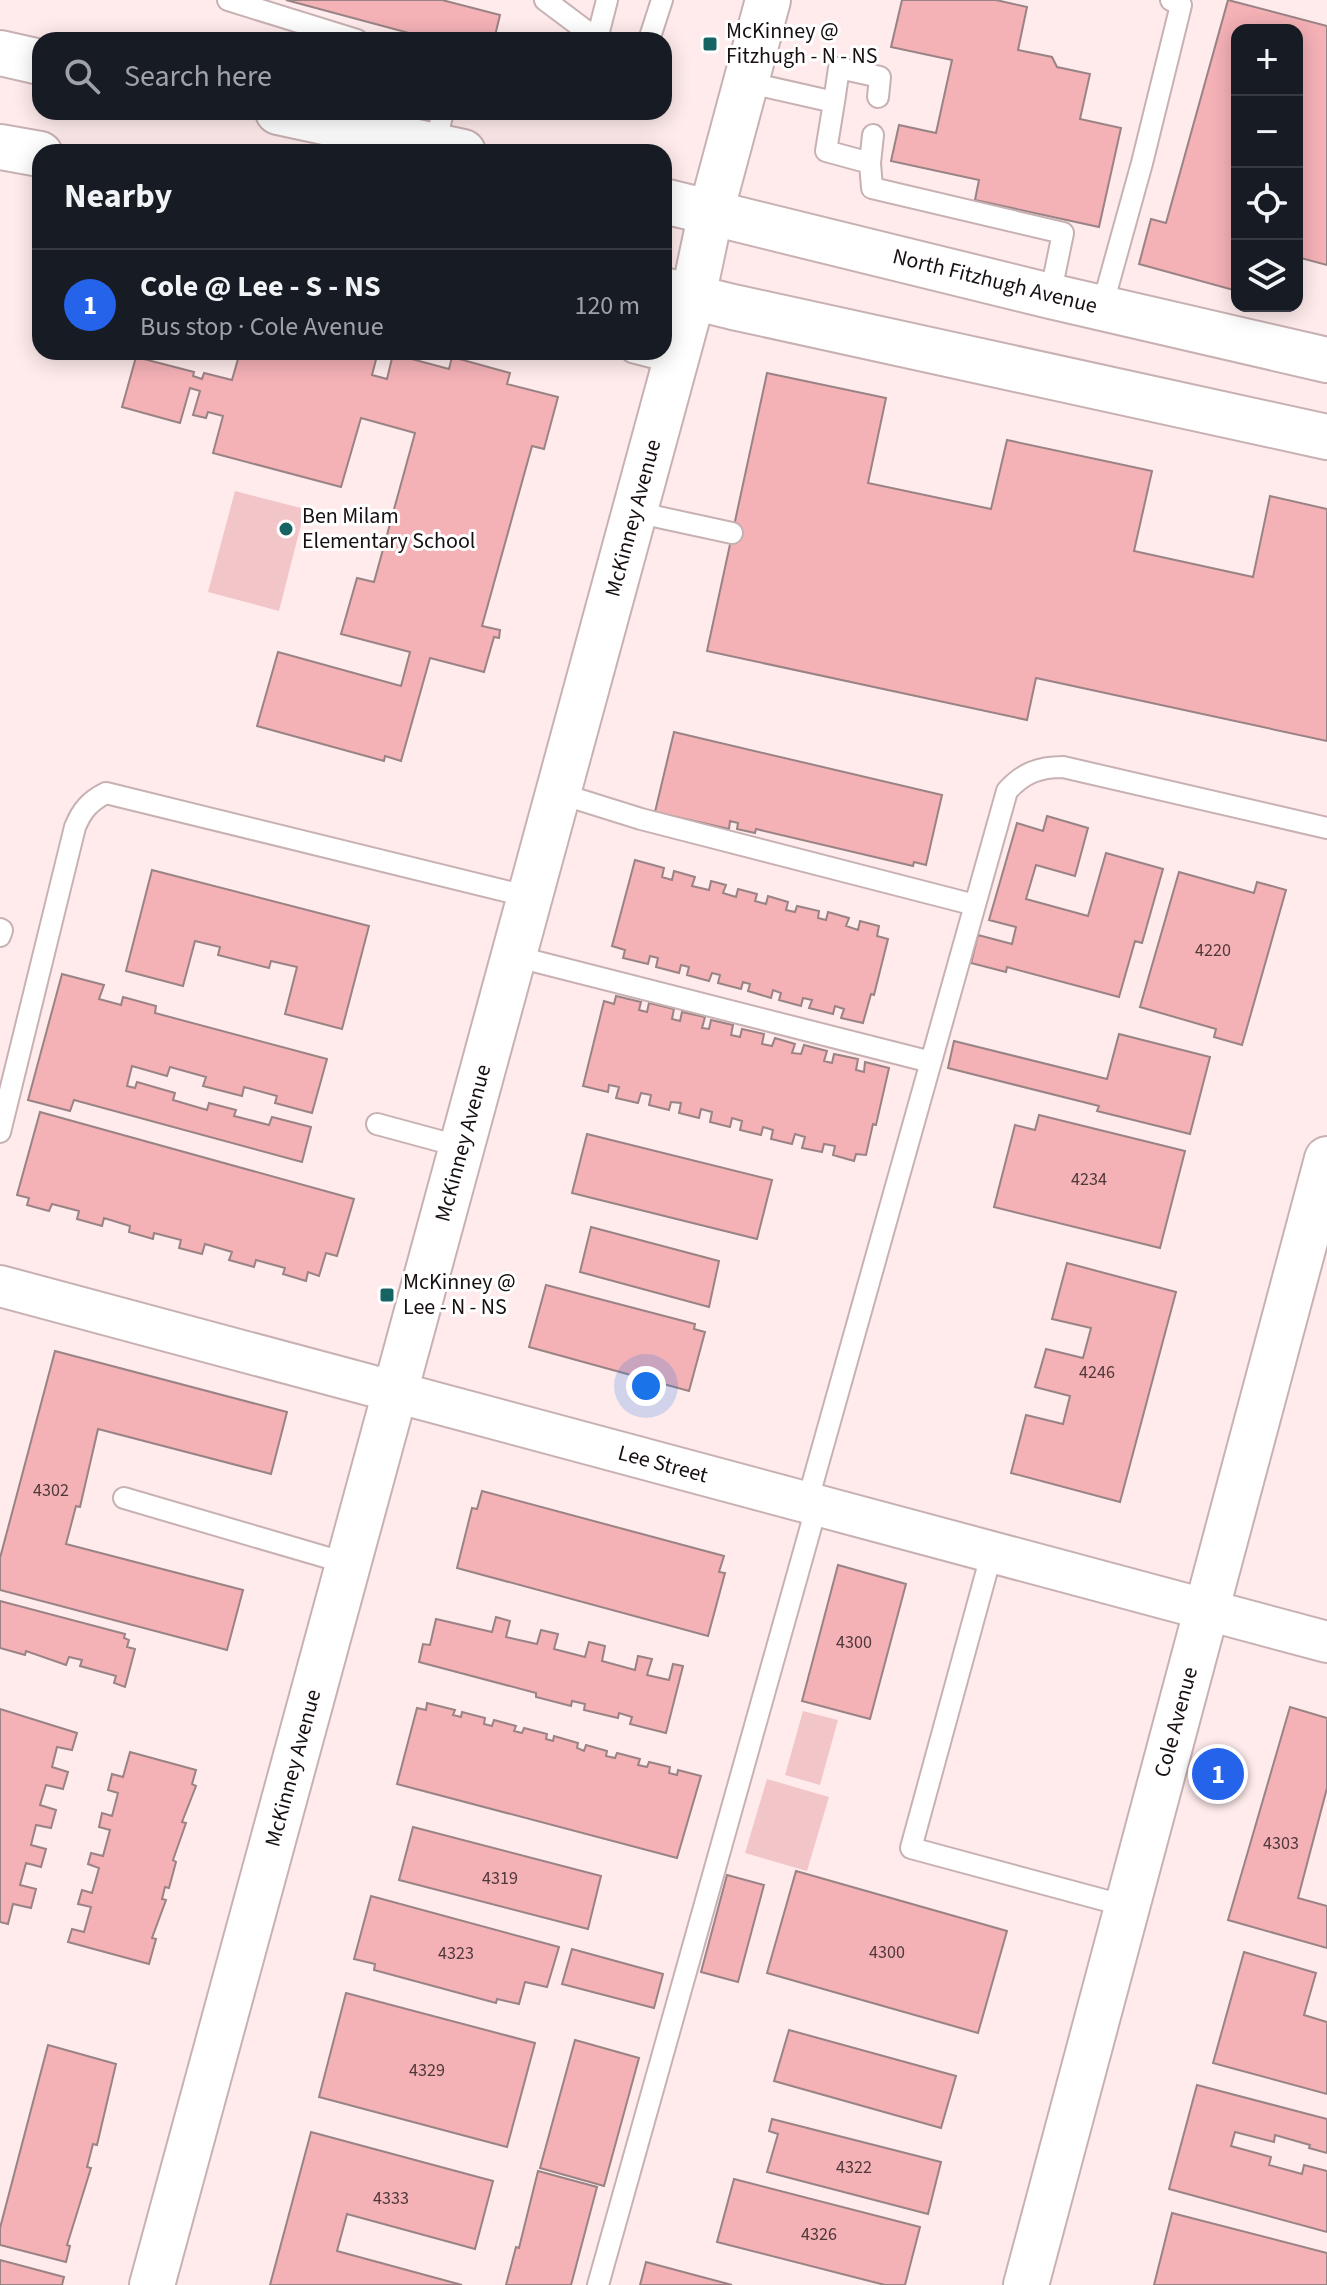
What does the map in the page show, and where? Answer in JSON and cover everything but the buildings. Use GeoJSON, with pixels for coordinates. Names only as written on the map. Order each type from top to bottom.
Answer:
{"type":"FeatureCollection","features":[{"type":"Feature","properties":{"kind":"street","name":"McKinney Avenue"},"geometry":{"type":"LineString","coordinates":[[152,2285],[675,363],[678,294],[711,212],[768,0]]}},
{"type":"Feature","properties":{"kind":"street"},"geometry":{"type":"LineString","coordinates":[[0,53],[32,60]]}},
{"type":"Feature","properties":{"kind":"street"},"geometry":{"type":"LineString","coordinates":[[336,120],[447,136]]}},
{"type":"Feature","properties":{"kind":"street"},"geometry":{"type":"LineString","coordinates":[[0,147],[32,153]]}},
{"type":"Feature","properties":{"kind":"street","name":"North Fitzhugh Avenue"},"geometry":{"type":"LineString","coordinates":[[672,203],[1327,360]]}},
{"type":"Feature","properties":{"kind":"street"},"geometry":{"type":"LineString","coordinates":[[678,294],[1327,437]]}},
{"type":"Feature","properties":{"kind":"street","name":"Cole Avenue"},"geometry":{"type":"LineString","coordinates":[[1026,2285],[1205,1609],[1317,1237],[1327,1159]]}},
{"type":"Feature","properties":{"kind":"street","name":"Lee Street"},"geometry":{"type":"LineString","coordinates":[[0,1286],[1327,1642]]}},
{"type":"Feature","properties":{"kind":"lane"},"geometry":{"type":"LineString","coordinates":[[228,0],[301,32]]}},
{"type":"Feature","properties":{"kind":"lane"},"geometry":{"type":"LineString","coordinates":[[545,0],[587,32]]}},
{"type":"Feature","properties":{"kind":"lane"},"geometry":{"type":"LineString","coordinates":[[600,32],[607,0]]}},
{"type":"Feature","properties":{"kind":"lane"},"geometry":{"type":"LineString","coordinates":[[652,32],[662,0]]}},
{"type":"Feature","properties":{"kind":"lane"},"geometry":{"type":"LineString","coordinates":[[1102,307],[1181,5],[1171,0]]}},
{"type":"Feature","properties":{"kind":"lane"},"geometry":{"type":"LineString","coordinates":[[870,163],[826,151],[839,68],[880,77],[878,97]]}},
{"type":"Feature","properties":{"kind":"lane"},"geometry":{"type":"LineString","coordinates":[[746,82],[834,102]]}},
{"type":"Feature","properties":{"kind":"lane"},"geometry":{"type":"LineString","coordinates":[[873,135],[870,163],[872,188],[1063,233],[1050,296]]}},
{"type":"Feature","properties":{"kind":"lane"},"geometry":{"type":"LineString","coordinates":[[663,360],[675,363]]}},
{"type":"Feature","properties":{"kind":"lane"},"geometry":{"type":"LineString","coordinates":[[635,512],[732,533]]}},
{"type":"Feature","properties":{"kind":"lane"},"geometry":{"type":"LineString","coordinates":[[598,2285],[1007,791],[1018,779],[1032,771],[1063,767],[1327,828]]}},
{"type":"Feature","properties":{"kind":"lane"},"geometry":{"type":"LineString","coordinates":[[0,1132],[75,827],[86,806],[106,793],[530,897]]}},
{"type":"Feature","properties":{"kind":"lane"},"geometry":{"type":"LineString","coordinates":[[558,793],[641,819],[975,905]]}},
{"type":"Feature","properties":{"kind":"lane"},"geometry":{"type":"LineString","coordinates":[[0,929],[0,936]]}},
{"type":"Feature","properties":{"kind":"lane"},"geometry":{"type":"LineString","coordinates":[[514,956],[931,1062]]}},
{"type":"Feature","properties":{"kind":"lane"},"geometry":{"type":"LineString","coordinates":[[377,1124],[462,1147]]}},
{"type":"Feature","properties":{"kind":"lane"},"geometry":{"type":"LineString","coordinates":[[124,1498],[349,1564]]}},
{"type":"Feature","properties":{"kind":"lane"},"geometry":{"type":"LineString","coordinates":[[992,1552],[911,1848],[1126,1906]]}},
{"type":"Feature","properties":{"kind":"shaded area"},"geometry":{"type":"Polygon","coordinates":[[[235,491],[305,509],[279,611],[208,592],[235,491]]]}},
{"type":"Feature","properties":{"kind":"shaded area"},"geometry":{"type":"Polygon","coordinates":[[[803,1711],[838,1720],[820,1785],[785,1775],[803,1711]]]}},
{"type":"Feature","properties":{"kind":"shaded area"},"geometry":{"type":"Polygon","coordinates":[[[767,1779],[829,1797],[807,1871],[745,1853],[767,1779]]]}},
{"type":"Feature","properties":{"kind":"place","name":"McKinney @ Fitzhugh - N - NS"},"geometry":{"type":"Point","coordinates":[710,44]}},
{"type":"Feature","properties":{"kind":"place","name":"Ben Milam Elementary School"},"geometry":{"type":"Point","coordinates":[286,529]}},
{"type":"Feature","properties":{"kind":"place","name":"McKinney @ Lee - N - NS"},"geometry":{"type":"Point","coordinates":[387,1295]}},
{"type":"Feature","properties":{"kind":"place","name":"Cole @ Lee - S - NS"},"geometry":{"type":"Point","coordinates":[1218,1774]}}]}
